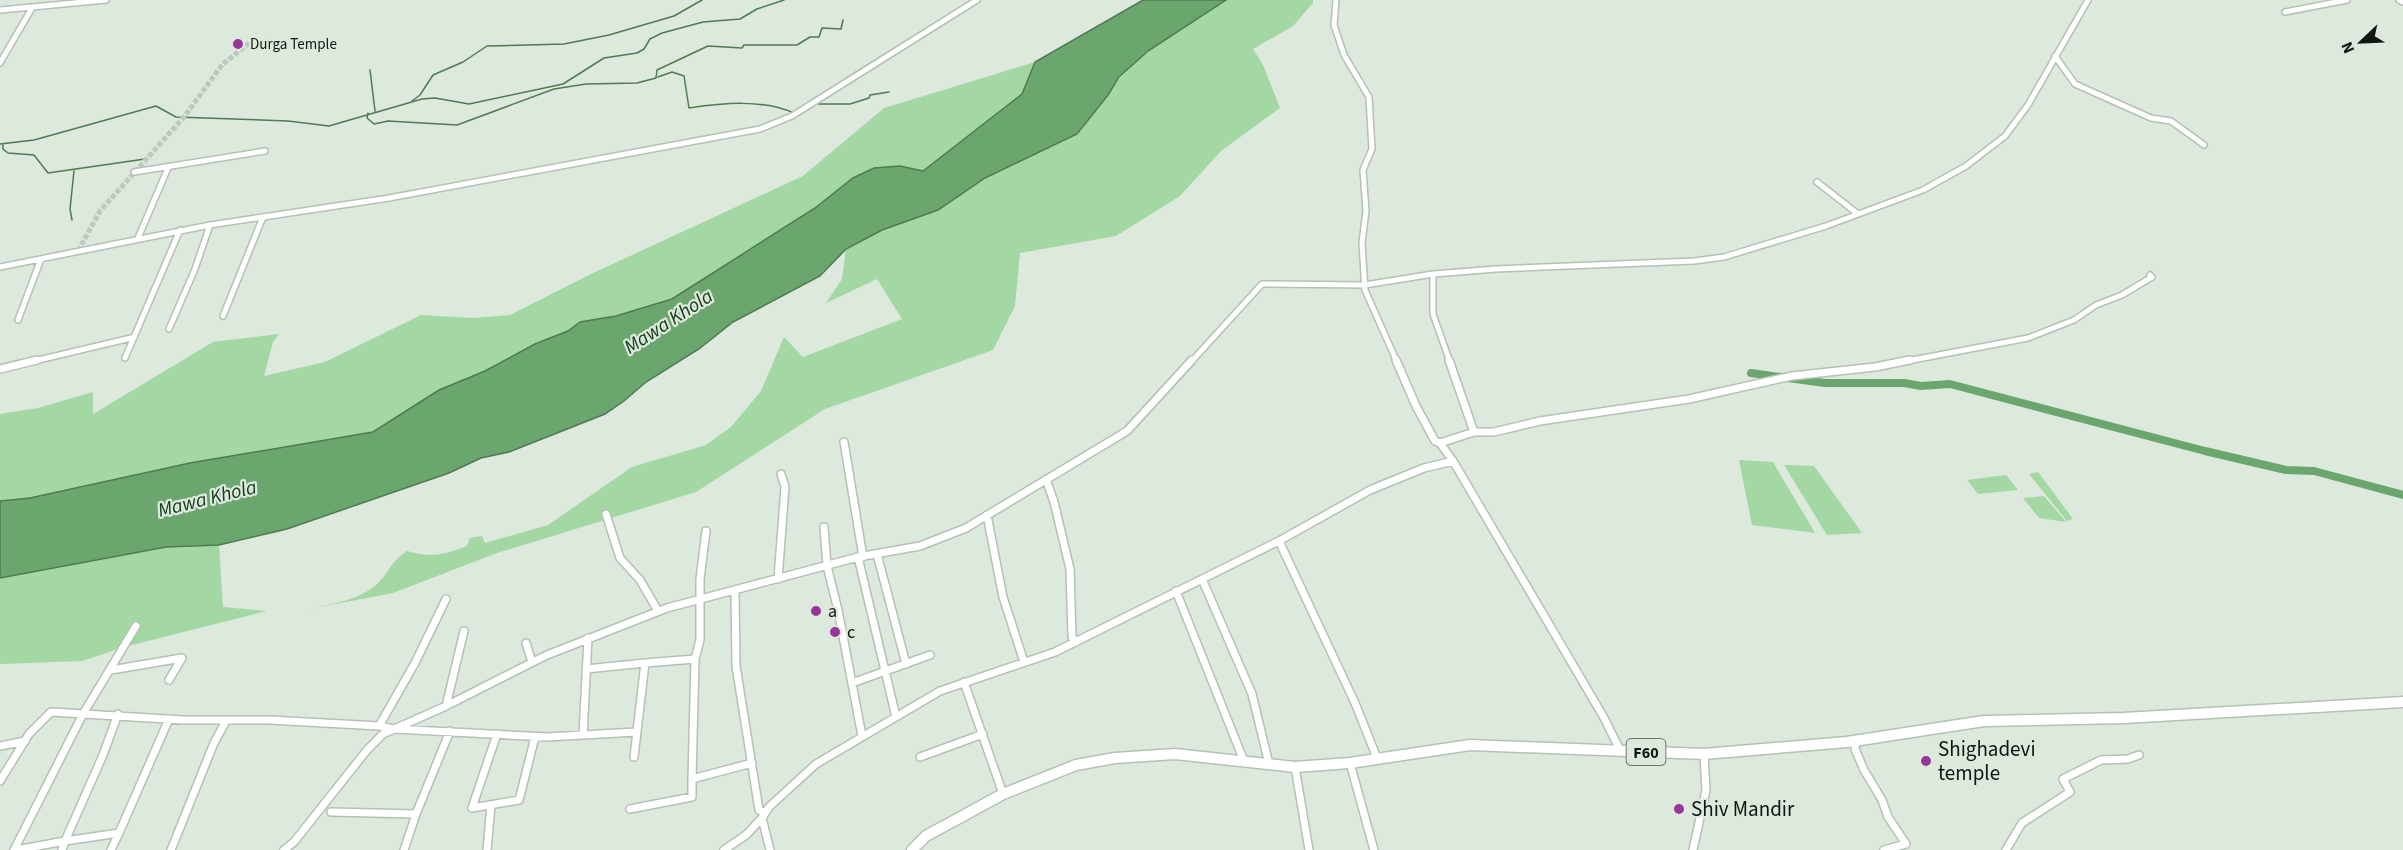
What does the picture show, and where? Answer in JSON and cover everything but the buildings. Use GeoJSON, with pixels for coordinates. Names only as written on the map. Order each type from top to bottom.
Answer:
{"type":"FeatureCollection","features":[{"type":"Feature","properties":{"kind":"main road","name":"F60"},"geometry":{"type":"LineString","coordinates":[[912,850],[926,836],[1003,794],[1076,765],[1115,758],[1175,754],[1295,767],[1350,763],[1470,745],[1513,744],[1704,754],[1856,741],[1984,721],[2020,718],[2124,718],[2403,702]]}},
{"type":"Feature","properties":{"kind":"street"},"geometry":{"type":"LineString","coordinates":[[1,11],[106,0]]}},
{"type":"Feature","properties":{"kind":"street"},"geometry":{"type":"LineString","coordinates":[[0,267],[180,230],[389,198],[760,129],[792,116],[977,0]]}},
{"type":"Feature","properties":{"kind":"street"},"geometry":{"type":"LineString","coordinates":[[1336,0],[1334,25],[1344,55],[1369,97],[1372,149],[1363,170],[1366,211],[1362,243],[1365,290],[1416,406],[1435,441],[1440,442],[1474,432],[1494,432],[1540,421],[1689,399],[1792,376],[1875,368],[2028,338],[2074,320],[2096,305],[2122,295],[2152,278],[2150,275]]}},
{"type":"Feature","properties":{"kind":"street"},"geometry":{"type":"LineString","coordinates":[[284,850],[301,834],[367,750],[383,734],[446,706],[532,662],[658,611],[861,557],[920,546],[966,528],[1126,431],[1262,284],[1365,285],[1433,274],[1496,268],[1583,267],[1724,257],[1858,214],[1923,190],[1966,166],[2004,136],[2028,105],[2088,0]]}},
{"type":"Feature","properties":{"kind":"street"},"geometry":{"type":"LineString","coordinates":[[2285,12],[2347,0]]}},
{"type":"Feature","properties":{"kind":"street"},"geometry":{"type":"LineString","coordinates":[[2399,0],[2403,2]]}},
{"type":"Feature","properties":{"kind":"street"},"geometry":{"type":"LineString","coordinates":[[0,63],[32,8]]}},
{"type":"Feature","properties":{"kind":"street"},"geometry":{"type":"LineString","coordinates":[[2055,56],[2076,84],[2151,118],[2171,122],[2204,145]]}},
{"type":"Feature","properties":{"kind":"street"},"geometry":{"type":"LineString","coordinates":[[134,172],[265,151]]}},
{"type":"Feature","properties":{"kind":"street"},"geometry":{"type":"LineString","coordinates":[[138,238],[168,168]]}},
{"type":"Feature","properties":{"kind":"street"},"geometry":{"type":"LineString","coordinates":[[1817,182],[1858,214]]}},
{"type":"Feature","properties":{"kind":"street"},"geometry":{"type":"LineString","coordinates":[[223,316],[263,217]]}},
{"type":"Feature","properties":{"kind":"street"},"geometry":{"type":"LineString","coordinates":[[169,329],[195,269],[210,225]]}},
{"type":"Feature","properties":{"kind":"street"},"geometry":{"type":"LineString","coordinates":[[125,358],[131,338],[159,281],[180,230]]}},
{"type":"Feature","properties":{"kind":"street"},"geometry":{"type":"LineString","coordinates":[[18,320],[40,258]]}},
{"type":"Feature","properties":{"kind":"street"},"geometry":{"type":"LineString","coordinates":[[1433,274],[1433,314],[1474,432]]}},
{"type":"Feature","properties":{"kind":"street"},"geometry":{"type":"LineString","coordinates":[[0,369],[131,338]]}},
{"type":"Feature","properties":{"kind":"street"},"geometry":{"type":"LineString","coordinates":[[844,442],[861,557],[896,717]]}},
{"type":"Feature","properties":{"kind":"street"},"geometry":{"type":"LineString","coordinates":[[1440,442],[1603,716],[1620,750]]}},
{"type":"Feature","properties":{"kind":"street"},"geometry":{"type":"LineString","coordinates":[[724,850],[746,836],[816,764],[940,691],[1076,642],[1279,541],[1370,490],[1424,468],[1453,461]]}},
{"type":"Feature","properties":{"kind":"street"},"geometry":{"type":"LineString","coordinates":[[778,579],[785,487],[781,474]]}},
{"type":"Feature","properties":{"kind":"street"},"geometry":{"type":"LineString","coordinates":[[1046,478],[1070,570],[1072,637],[1076,642]]}},
{"type":"Feature","properties":{"kind":"street"},"geometry":{"type":"LineString","coordinates":[[606,514],[620,558],[640,580],[658,611]]}},
{"type":"Feature","properties":{"kind":"street"},"geometry":{"type":"LineString","coordinates":[[987,515],[1003,597],[1024,662]]}},
{"type":"Feature","properties":{"kind":"street"},"geometry":{"type":"LineString","coordinates":[[824,527],[827,566],[862,736]]}},
{"type":"Feature","properties":{"kind":"street"},"geometry":{"type":"LineString","coordinates":[[630,809],[692,796],[695,658],[700,640],[700,579],[706,531]]}},
{"type":"Feature","properties":{"kind":"street"},"geometry":{"type":"LineString","coordinates":[[1279,541],[1291,570],[1358,704],[1377,758]]}},
{"type":"Feature","properties":{"kind":"street"},"geometry":{"type":"LineString","coordinates":[[877,555],[906,664]]}},
{"type":"Feature","properties":{"kind":"street"},"geometry":{"type":"LineString","coordinates":[[1202,579],[1252,694],[1269,764]]}},
{"type":"Feature","properties":{"kind":"street"},"geometry":{"type":"LineString","coordinates":[[735,590],[736,666],[759,810],[764,815],[770,850]]}},
{"type":"Feature","properties":{"kind":"street"},"geometry":{"type":"LineString","coordinates":[[1176,591],[1244,761]]}},
{"type":"Feature","properties":{"kind":"street"},"geometry":{"type":"LineString","coordinates":[[380,726],[446,600]]}},
{"type":"Feature","properties":{"kind":"street"},"geometry":{"type":"LineString","coordinates":[[15,850],[83,714],[136,626]]}},
{"type":"Feature","properties":{"kind":"street"},"geometry":{"type":"LineString","coordinates":[[446,706],[464,631]]}},
{"type":"Feature","properties":{"kind":"street"},"geometry":{"type":"LineString","coordinates":[[582,735],[588,638]]}},
{"type":"Feature","properties":{"kind":"street"},"geometry":{"type":"LineString","coordinates":[[526,643],[532,662]]}},
{"type":"Feature","properties":{"kind":"street"},"geometry":{"type":"LineString","coordinates":[[852,683],[930,655]]}},
{"type":"Feature","properties":{"kind":"street"},"geometry":{"type":"LineString","coordinates":[[111,670],[182,658],[169,680]]}},
{"type":"Feature","properties":{"kind":"street"},"geometry":{"type":"LineString","coordinates":[[586,669],[695,658]]}},
{"type":"Feature","properties":{"kind":"street"},"geometry":{"type":"LineString","coordinates":[[634,757],[645,663]]}},
{"type":"Feature","properties":{"kind":"street"},"geometry":{"type":"LineString","coordinates":[[964,682],[1003,794]]}},
{"type":"Feature","properties":{"kind":"street"},"geometry":{"type":"LineString","coordinates":[[0,781],[25,741],[51,712],[118,714],[170,719],[380,726],[394,729],[535,737],[636,732]]}},
{"type":"Feature","properties":{"kind":"street"},"geometry":{"type":"LineString","coordinates":[[64,846],[118,714]]}},
{"type":"Feature","properties":{"kind":"street"},"geometry":{"type":"LineString","coordinates":[[111,850],[170,719]]}},
{"type":"Feature","properties":{"kind":"street"},"geometry":{"type":"LineString","coordinates":[[171,850],[214,743],[226,721]]}},
{"type":"Feature","properties":{"kind":"street"},"geometry":{"type":"LineString","coordinates":[[404,850],[450,731]]}},
{"type":"Feature","properties":{"kind":"street"},"geometry":{"type":"LineString","coordinates":[[497,734],[472,808],[519,800],[535,737]]}},
{"type":"Feature","properties":{"kind":"street"},"geometry":{"type":"LineString","coordinates":[[920,757],[983,734]]}},
{"type":"Feature","properties":{"kind":"street"},"geometry":{"type":"LineString","coordinates":[[0,746],[25,741]]}},
{"type":"Feature","properties":{"kind":"street"},"geometry":{"type":"LineString","coordinates":[[1856,741],[1855,749],[1864,770],[1882,800],[1888,817],[1906,844],[1884,850]]}},
{"type":"Feature","properties":{"kind":"street"},"geometry":{"type":"LineString","coordinates":[[1693,850],[1706,803],[1707,767],[1704,754]]}},
{"type":"Feature","properties":{"kind":"street"},"geometry":{"type":"LineString","coordinates":[[2006,850],[2022,823],[2070,792],[2063,779],[2109,758],[2126,761],[2139,755]]}},
{"type":"Feature","properties":{"kind":"street"},"geometry":{"type":"LineString","coordinates":[[692,779],[752,763]]}},
{"type":"Feature","properties":{"kind":"street"},"geometry":{"type":"LineString","coordinates":[[1350,763],[1374,850]]}},
{"type":"Feature","properties":{"kind":"street"},"geometry":{"type":"LineString","coordinates":[[1295,767],[1309,850]]}},
{"type":"Feature","properties":{"kind":"street"},"geometry":{"type":"LineString","coordinates":[[487,850],[491,805]]}},
{"type":"Feature","properties":{"kind":"street"},"geometry":{"type":"LineString","coordinates":[[331,812],[416,814]]}},
{"type":"Feature","properties":{"kind":"street"},"geometry":{"type":"LineString","coordinates":[[15,850],[64,846],[119,833]]}},
{"type":"Feature","properties":{"kind":"shaded area"},"geometry":{"type":"Polygon","coordinates":[[[1226,0],[1313,0],[1313,3],[1293,26],[1253,49],[1263,65],[1280,108],[1221,151],[1180,196],[1116,236],[1020,253],[1015,306],[993,350],[825,409],[696,492],[497,553],[393,593],[309,609],[364,593],[379,582],[398,558],[407,551],[431,555],[444,553],[467,546],[470,538],[482,536],[485,543],[548,525],[632,467],[706,445],[731,427],[761,391],[784,337],[803,357],[902,319],[877,279],[826,303],[842,279],[846,249],[882,230],[938,210],[1108,95],[1119,79],[1146,53],[1226,0]]]}},
{"type":"Feature","properties":{"kind":"shaded area"},"geometry":{"type":"Polygon","coordinates":[[[1035,62],[1022,94],[923,171],[900,166],[874,168],[853,178],[815,208],[672,299],[616,316],[580,322],[568,331],[535,344],[485,371],[439,390],[373,432],[190,463],[30,498],[0,501],[0,414],[38,408],[93,392],[93,414],[213,342],[279,334],[273,342],[264,376],[325,362],[421,315],[473,318],[510,315],[591,274],[803,176],[884,108],[1035,62]]]}},
{"type":"Feature","properties":{"kind":"shaded area"},"geometry":{"type":"Polygon","coordinates":[[[1739,460],[1773,462],[1815,533],[1752,525],[1739,460]]]}},
{"type":"Feature","properties":{"kind":"shaded area"},"geometry":{"type":"Polygon","coordinates":[[[1784,465],[1814,466],[1862,533],[1827,535],[1784,465]]]}},
{"type":"Feature","properties":{"kind":"shaded area"},"geometry":{"type":"Polygon","coordinates":[[[2038,472],[2073,519],[2067,521],[2029,474],[2038,472]]]}},
{"type":"Feature","properties":{"kind":"shaded area"},"geometry":{"type":"Polygon","coordinates":[[[2006,475],[2018,490],[1978,494],[1967,480],[2006,475]]]}},
{"type":"Feature","properties":{"kind":"shaded area"},"geometry":{"type":"Polygon","coordinates":[[[2044,496],[2066,522],[2039,518],[2023,498],[2044,496]]]}},
{"type":"Feature","properties":{"kind":"shaded area"},"geometry":{"type":"Polygon","coordinates":[[[219,545],[223,607],[267,611],[124,647],[82,661],[0,664],[0,578],[166,547],[219,545]]]}},
{"type":"Feature","properties":{"kind":"water","name":"Mawa Khola"},"geometry":{"type":"Polygon","coordinates":[[[1143,0],[1226,0],[1148,51],[1119,77],[1108,95],[1077,134],[985,178],[938,210],[882,230],[846,249],[820,276],[733,322],[699,349],[646,382],[605,414],[509,452],[481,458],[449,473],[287,529],[219,545],[166,547],[0,578],[0,501],[30,498],[190,463],[373,432],[439,390],[485,371],[535,344],[568,331],[580,322],[616,316],[672,299],[815,208],[853,178],[874,168],[900,166],[923,171],[1022,94],[1035,62],[1143,0]]]}},
{"type":"Feature","properties":{"kind":"waterway"},"geometry":{"type":"LineString","coordinates":[[412,101],[420,95],[433,75],[463,62],[487,46],[564,44],[609,35],[674,16],[702,0]]}},
{"type":"Feature","properties":{"kind":"waterway"},"geometry":{"type":"LineString","coordinates":[[368,115],[422,99],[435,98],[469,104],[563,84],[604,58],[637,53],[644,49],[650,39],[662,33],[703,22],[740,19],[757,9],[784,0]]}},
{"type":"Feature","properties":{"kind":"waterway"},"geometry":{"type":"LineString","coordinates":[[847,78],[972,0]]}},
{"type":"Feature","properties":{"kind":"waterway"},"geometry":{"type":"LineString","coordinates":[[368,115],[367,118],[374,124],[388,121],[457,125],[554,89],[586,84],[637,83],[656,78],[657,70],[708,46],[742,48],[744,45],[797,45],[810,37],[819,37],[822,28],[841,29],[843,20]]}},
{"type":"Feature","properties":{"kind":"waterway"},"geometry":{"type":"LineString","coordinates":[[370,70],[375,111]]}},
{"type":"Feature","properties":{"kind":"waterway"},"geometry":{"type":"LineString","coordinates":[[658,77],[672,72],[684,76],[689,108],[756,104],[794,113]]}},
{"type":"Feature","properties":{"kind":"waterway"},"geometry":{"type":"LineString","coordinates":[[798,115],[858,78]]}},
{"type":"Feature","properties":{"kind":"waterway"},"geometry":{"type":"LineString","coordinates":[[819,104],[850,104],[869,98],[870,95],[889,92]]}},
{"type":"Feature","properties":{"kind":"waterway"},"geometry":{"type":"LineString","coordinates":[[0,144],[34,140],[156,106],[176,117],[288,121],[329,126],[368,115]]}},
{"type":"Feature","properties":{"kind":"waterway"},"geometry":{"type":"LineString","coordinates":[[3,145],[3,149],[8,153],[34,155],[48,173],[145,159]]}},
{"type":"Feature","properties":{"kind":"waterway"},"geometry":{"type":"LineString","coordinates":[[72,220],[70,209],[74,171]]}},
{"type":"Feature","properties":{"kind":"waterway"},"geometry":{"type":"LineString","coordinates":[[1751,373],[1825,383],[1904,383],[1921,386],[1950,384],[2205,451],[2286,470],[2314,471],[2403,495]]}},
{"type":"Feature","properties":{"kind":"tunnel"},"geometry":{"type":"LineString","coordinates":[[78,251],[100,211],[184,117],[222,65],[254,39]]}},
{"type":"Feature","properties":{"kind":"place","name":"Durga Temple"},"geometry":{"type":"Point","coordinates":[238,44]}},
{"type":"Feature","properties":{"kind":"place","name":"a"},"geometry":{"type":"Point","coordinates":[816,611]}},
{"type":"Feature","properties":{"kind":"place","name":"c"},"geometry":{"type":"Point","coordinates":[835,632]}},
{"type":"Feature","properties":{"kind":"place","name":"Shighadevi temple"},"geometry":{"type":"Point","coordinates":[1926,761]}},
{"type":"Feature","properties":{"kind":"place","name":"Shiv Mandir"},"geometry":{"type":"Point","coordinates":[1679,809]}}]}
